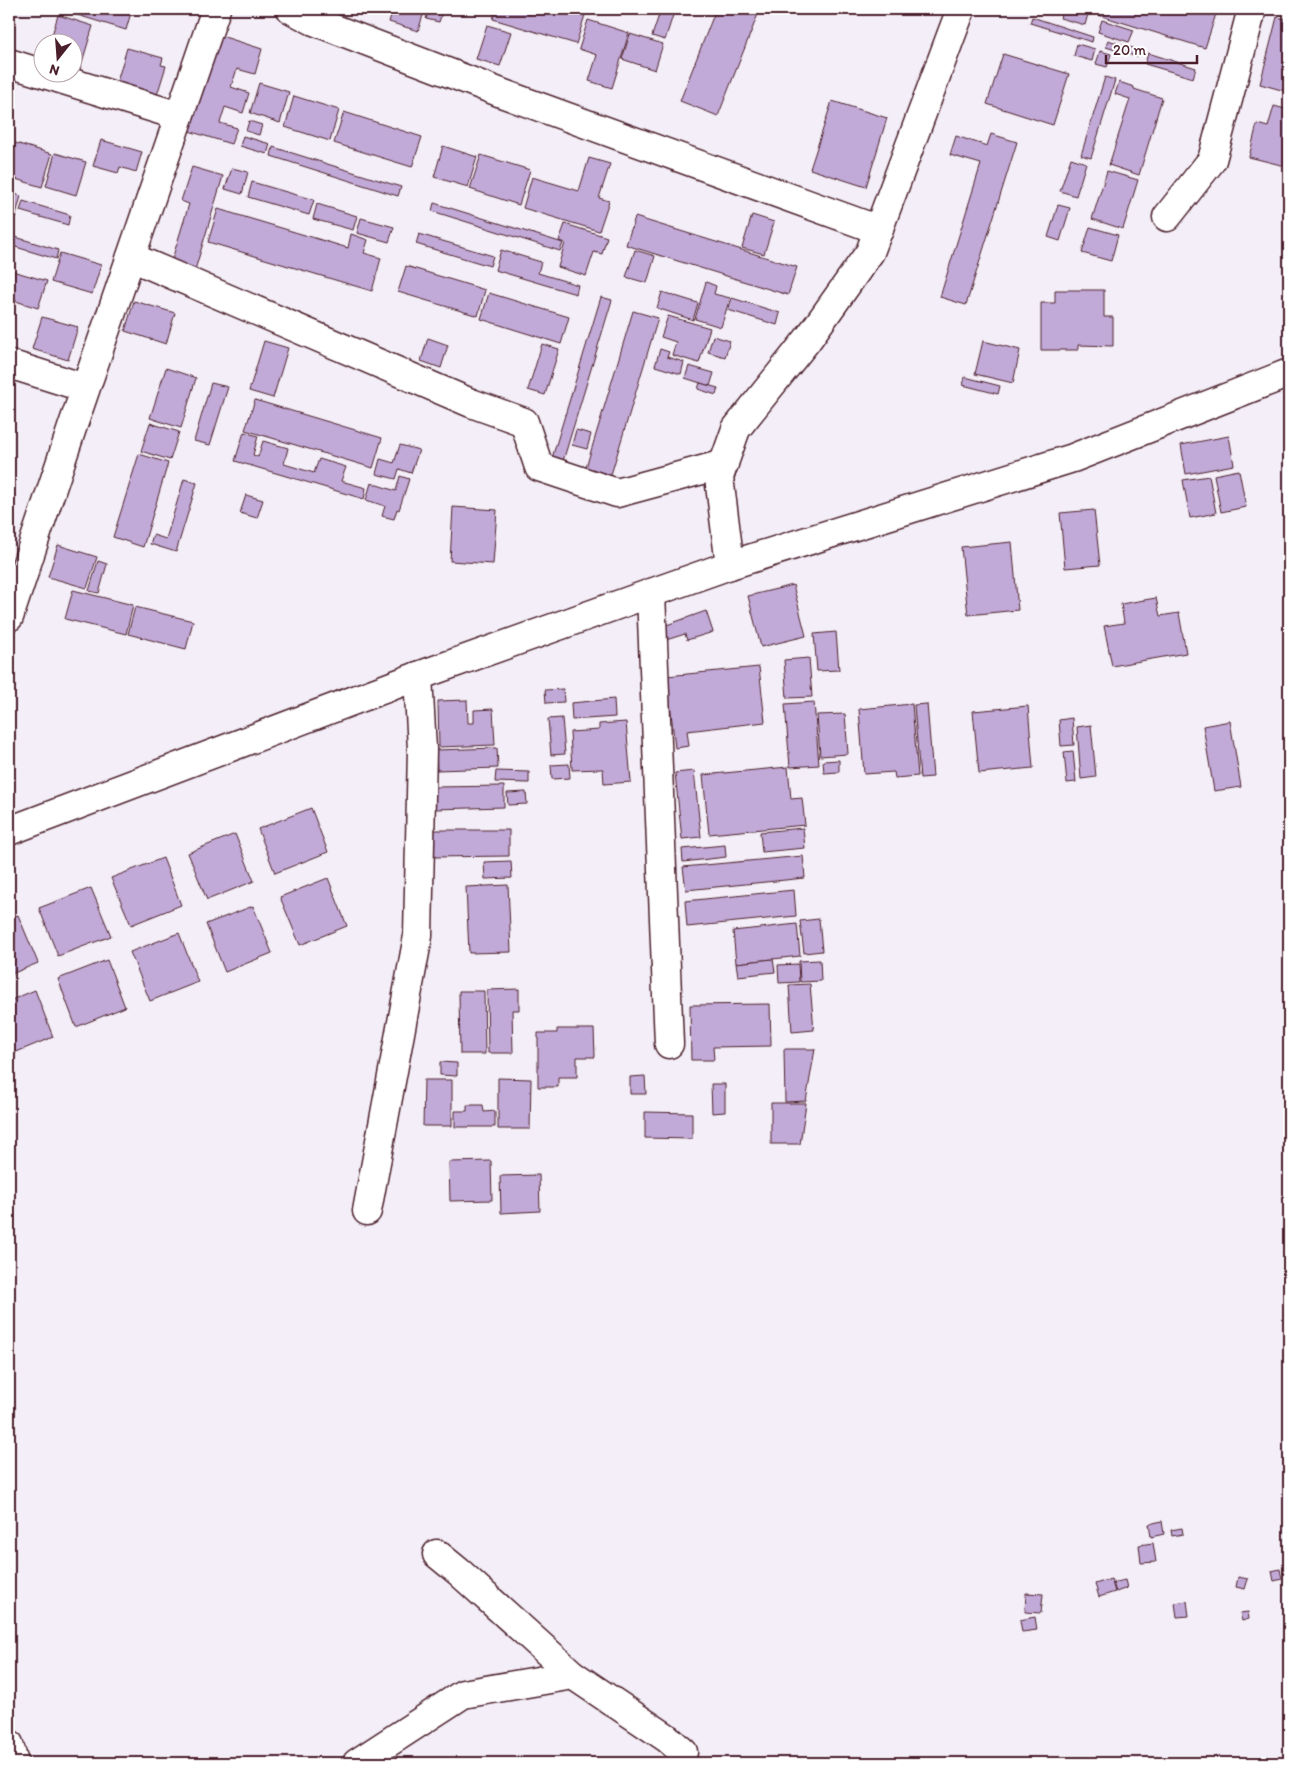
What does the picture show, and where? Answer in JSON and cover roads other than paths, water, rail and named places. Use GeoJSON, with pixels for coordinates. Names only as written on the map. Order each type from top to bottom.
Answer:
{"type":"FeatureCollection","features":[{"type":"Feature","properties":{"kind":"street"},"geometry":{"type":"LineString","coordinates":[[9,614],[216,9]]}},
{"type":"Feature","properties":{"kind":"street"},"geometry":{"type":"LineString","coordinates":[[291,9],[314,21],[504,94],[879,230]]}},
{"type":"Feature","properties":{"kind":"street"},"geometry":{"type":"LineString","coordinates":[[730,564],[719,477],[736,429],[808,339],[870,252],[962,9]]}},
{"type":"Feature","properties":{"kind":"street"},"geometry":{"type":"LineString","coordinates":[[1167,217],[1212,160],[1252,9]]}},
{"type":"Feature","properties":{"kind":"street"},"geometry":{"type":"LineString","coordinates":[[9,64],[179,116]]}},
{"type":"Feature","properties":{"kind":"street"},"geometry":{"type":"LineString","coordinates":[[131,257],[471,403],[524,422],[539,467],[617,493],[724,464]]}},
{"type":"Feature","properties":{"kind":"street"},"geometry":{"type":"LineString","coordinates":[[9,364],[85,388]]}},
{"type":"Feature","properties":{"kind":"street"},"geometry":{"type":"LineString","coordinates":[[9,831],[418,676],[730,564],[1073,458],[1289,373]]}},
{"type":"Feature","properties":{"kind":"street"},"geometry":{"type":"LineString","coordinates":[[650,593],[669,1044]]}},
{"type":"Feature","properties":{"kind":"street"},"geometry":{"type":"LineString","coordinates":[[367,1211],[418,936],[422,749],[418,676]]}},
{"type":"Feature","properties":{"kind":"street"},"geometry":{"type":"LineString","coordinates":[[437,1554],[460,1572],[573,1675],[667,1738],[683,1752]]}},
{"type":"Feature","properties":{"kind":"street"},"geometry":{"type":"LineString","coordinates":[[357,1763],[463,1694],[573,1675]]}},
{"type":"Feature","properties":{"kind":"street"},"geometry":{"type":"LineString","coordinates":[[9,1744],[14,1763]]}}]}
